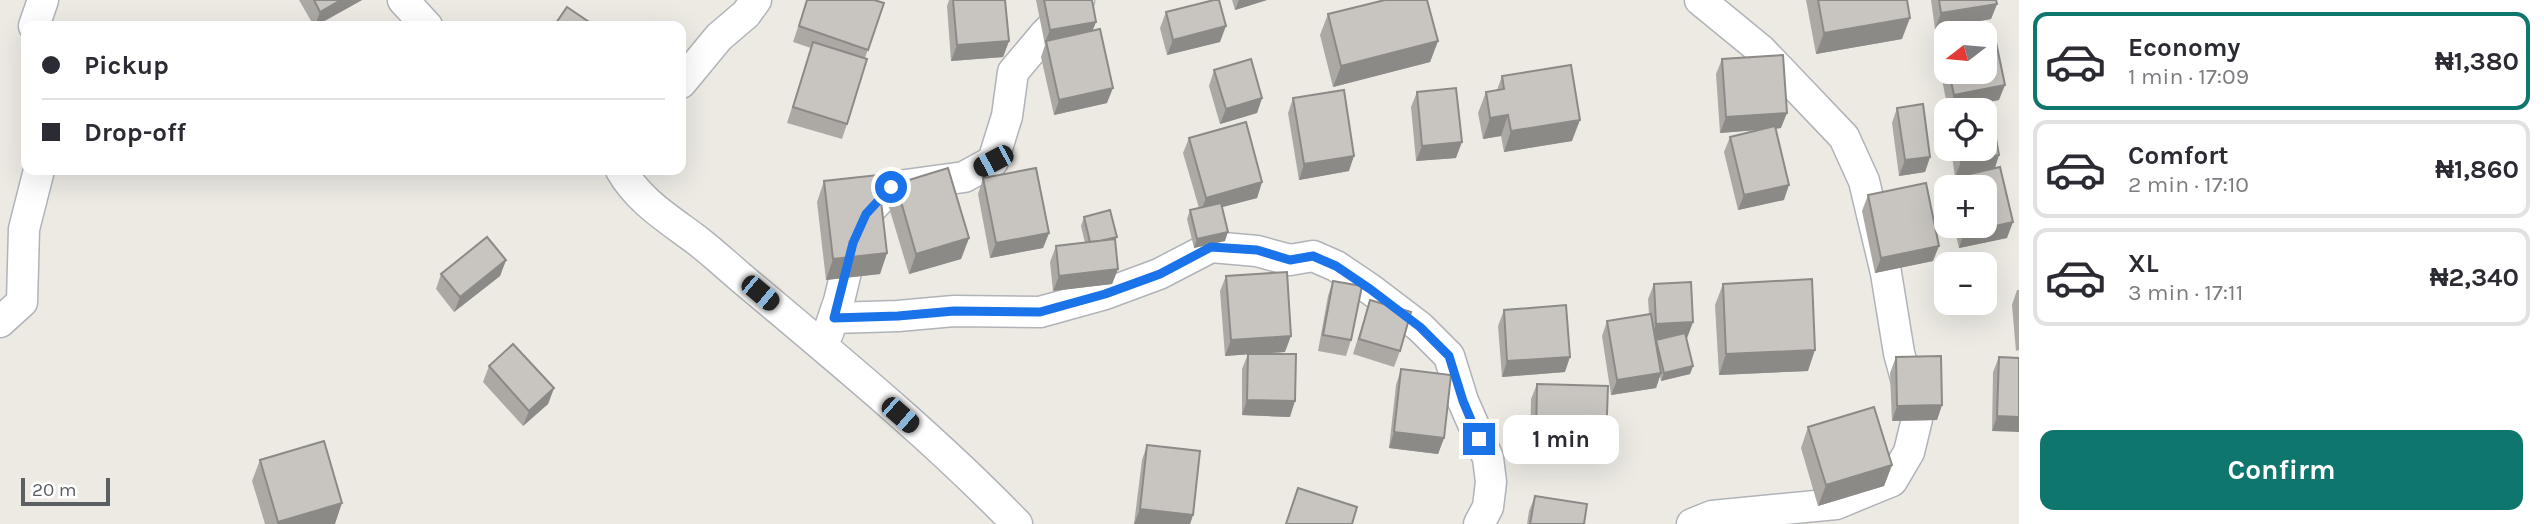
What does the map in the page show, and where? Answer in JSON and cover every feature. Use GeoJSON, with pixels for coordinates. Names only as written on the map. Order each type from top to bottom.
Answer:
{"type":"FeatureCollection","features":[{"type":"Feature","properties":{"kind":"street"},"geometry":{"type":"LineString","coordinates":[[36,21],[43,0]]}},
{"type":"Feature","properties":{"kind":"street"},"geometry":{"type":"LineString","coordinates":[[403,0],[422,21]]}},
{"type":"Feature","properties":{"kind":"street"},"geometry":{"type":"LineString","coordinates":[[686,77],[719,37],[746,14],[756,0]]}},
{"type":"Feature","properties":{"kind":"street"},"geometry":{"type":"LineString","coordinates":[[823,347],[834,318],[853,243],[866,214],[891,187],[964,177],[993,161],[1007,116],[1013,72],[1079,0]]}},
{"type":"Feature","properties":{"kind":"street"},"geometry":{"type":"LineString","coordinates":[[1692,524],[1712,516],[1836,504],[1892,481],[1909,452],[1917,419],[1899,353],[1886,273],[1864,181],[1844,138],[1761,50],[1700,0]]}},
{"type":"Feature","properties":{"kind":"street"},"geometry":{"type":"LineString","coordinates":[[0,322],[22,302],[24,229],[38,175]]}},
{"type":"Feature","properties":{"kind":"street"},"geometry":{"type":"LineString","coordinates":[[624,175],[655,209],[823,347],[977,483],[1017,524]]}},
{"type":"Feature","properties":{"kind":"street"},"geometry":{"type":"LineString","coordinates":[[834,318],[954,311],[1040,312],[1105,294],[1160,274],[1211,247],[1257,250],[1290,260],[1313,256],[1336,266],[1370,289],[1420,327],[1449,356],[1463,401],[1488,458],[1491,482],[1488,507],[1479,524]]}},
{"type":"Feature","properties":{"kind":"building"},"geometry":{"type":"Polygon","coordinates":[[[314,0],[341,0],[320,12],[314,0]]]}},
{"type":"Feature","properties":{"kind":"building"},"geometry":{"type":"Polygon","coordinates":[[[807,0],[874,0],[884,3],[868,50],[799,26],[807,0]]]}},
{"type":"Feature","properties":{"kind":"building"},"geometry":{"type":"Polygon","coordinates":[[[953,0],[1005,0],[1009,41],[957,45],[953,0]]]}},
{"type":"Feature","properties":{"kind":"building"},"geometry":{"type":"Polygon","coordinates":[[[1044,0],[1092,0],[1096,22],[1050,30],[1044,0]]]}},
{"type":"Feature","properties":{"kind":"building"},"geometry":{"type":"Polygon","coordinates":[[[1219,0],[1226,26],[1173,40],[1166,12],[1219,0]]]}},
{"type":"Feature","properties":{"kind":"building"},"geometry":{"type":"Polygon","coordinates":[[[1385,0],[1427,0],[1438,41],[1341,66],[1328,14],[1385,0]]]}},
{"type":"Feature","properties":{"kind":"building"},"geometry":{"type":"Polygon","coordinates":[[[1818,0],[1907,0],[1910,18],[1824,33],[1818,0]]]}},
{"type":"Feature","properties":{"kind":"building"},"geometry":{"type":"Polygon","coordinates":[[[1939,0],[1996,0],[1997,4],[1941,13],[1939,0]]]}},
{"type":"Feature","properties":{"kind":"building"},"geometry":{"type":"Polygon","coordinates":[[[567,7],[588,21],[557,21],[567,7]]]}},
{"type":"Feature","properties":{"kind":"building"},"geometry":{"type":"Polygon","coordinates":[[[1100,29],[1113,88],[1059,100],[1046,41],[1100,29]]]}},
{"type":"Feature","properties":{"kind":"building"},"geometry":{"type":"Polygon","coordinates":[[[813,42],[867,59],[847,124],[793,107],[813,42]]]}},
{"type":"Feature","properties":{"kind":"building"},"geometry":{"type":"Polygon","coordinates":[[[1997,47],[2005,85],[1954,95],[1952,84],[1997,84],[1997,47]]]}},
{"type":"Feature","properties":{"kind":"building"},"geometry":{"type":"Polygon","coordinates":[[[1783,55],[1787,113],[1726,117],[1722,59],[1783,55]]]}},
{"type":"Feature","properties":{"kind":"building"},"geometry":{"type":"Polygon","coordinates":[[[1251,59],[1262,98],[1226,109],[1214,70],[1251,59]]]}},
{"type":"Feature","properties":{"kind":"building"},"geometry":{"type":"Polygon","coordinates":[[[1571,65],[1580,120],[1511,131],[1508,115],[1490,118],[1486,92],[1504,89],[1502,76],[1571,65]]]}},
{"type":"Feature","properties":{"kind":"building"},"geometry":{"type":"Polygon","coordinates":[[[1456,88],[1462,142],[1422,146],[1417,92],[1456,88]]]}},
{"type":"Feature","properties":{"kind":"building"},"geometry":{"type":"Polygon","coordinates":[[[1344,90],[1354,156],[1304,164],[1293,98],[1344,90]]]}},
{"type":"Feature","properties":{"kind":"building"},"geometry":{"type":"Polygon","coordinates":[[[1923,104],[1930,157],[1905,160],[1897,108],[1923,104]]]}},
{"type":"Feature","properties":{"kind":"building"},"geometry":{"type":"Polygon","coordinates":[[[1246,122],[1262,182],[1206,198],[1189,138],[1246,122]]]}},
{"type":"Feature","properties":{"kind":"building"},"geometry":{"type":"Polygon","coordinates":[[[1775,126],[1789,185],[1744,195],[1730,137],[1775,126]]]}},
{"type":"Feature","properties":{"kind":"building"},"geometry":{"type":"Polygon","coordinates":[[[2000,167],[2013,222],[1997,226],[1997,175],[1965,175],[2000,167]]]}},
{"type":"Feature","properties":{"kind":"building"},"geometry":{"type":"Polygon","coordinates":[[[948,168],[969,238],[916,254],[896,184],[948,168]]]}},
{"type":"Feature","properties":{"kind":"building"},"geometry":{"type":"Polygon","coordinates":[[[1036,168],[1049,233],[996,243],[983,178],[1036,168]]]}},
{"type":"Feature","properties":{"kind":"building"},"geometry":{"type":"Polygon","coordinates":[[[878,175],[887,253],[833,259],[824,181],[878,175]]]}},
{"type":"Feature","properties":{"kind":"building"},"geometry":{"type":"Polygon","coordinates":[[[1926,183],[1934,222],[1934,238],[1937,238],[1939,246],[1881,258],[1868,195],[1926,183]]]}},
{"type":"Feature","properties":{"kind":"building"},"geometry":{"type":"Polygon","coordinates":[[[1221,203],[1228,232],[1197,239],[1190,210],[1221,203]]]}},
{"type":"Feature","properties":{"kind":"building"},"geometry":{"type":"Polygon","coordinates":[[[1110,210],[1117,237],[1090,242],[1084,217],[1110,210]]]}},
{"type":"Feature","properties":{"kind":"building"},"geometry":{"type":"Polygon","coordinates":[[[487,237],[506,260],[460,297],[441,274],[487,237]]]}},
{"type":"Feature","properties":{"kind":"building"},"geometry":{"type":"Polygon","coordinates":[[[1115,239],[1118,269],[1059,276],[1056,246],[1115,239]]]}},
{"type":"Feature","properties":{"kind":"building"},"geometry":{"type":"Polygon","coordinates":[[[1287,272],[1291,336],[1231,340],[1226,276],[1287,272]]]}},
{"type":"Feature","properties":{"kind":"building"},"geometry":{"type":"Polygon","coordinates":[[[1812,279],[1815,350],[1726,354],[1723,284],[1812,279]]]}},
{"type":"Feature","properties":{"kind":"building"},"geometry":{"type":"Polygon","coordinates":[[[1333,281],[1362,286],[1351,340],[1323,335],[1333,281]]]}},
{"type":"Feature","properties":{"kind":"building"},"geometry":{"type":"Polygon","coordinates":[[[1691,282],[1693,322],[1656,324],[1654,284],[1691,282]]]}},
{"type":"Feature","properties":{"kind":"building"},"geometry":{"type":"Polygon","coordinates":[[[1370,300],[1411,312],[1400,351],[1359,339],[1370,300]]]}},
{"type":"Feature","properties":{"kind":"building"},"geometry":{"type":"Polygon","coordinates":[[[1566,305],[1570,357],[1507,361],[1504,310],[1566,305]]]}},
{"type":"Feature","properties":{"kind":"building"},"geometry":{"type":"Polygon","coordinates":[[[1651,314],[1661,373],[1617,380],[1607,321],[1651,314]]]}},
{"type":"Feature","properties":{"kind":"building"},"geometry":{"type":"Polygon","coordinates":[[[1685,333],[1693,366],[1664,373],[1656,340],[1685,333]]]}},
{"type":"Feature","properties":{"kind":"building"},"geometry":{"type":"Polygon","coordinates":[[[513,344],[554,388],[529,411],[489,366],[513,344]]]}},
{"type":"Feature","properties":{"kind":"building"},"geometry":{"type":"Polygon","coordinates":[[[1248,354],[1296,354],[1295,401],[1247,400],[1248,354]]]}},
{"type":"Feature","properties":{"kind":"building"},"geometry":{"type":"Polygon","coordinates":[[[1941,356],[1942,405],[1897,406],[1896,357],[1941,356]]]}},
{"type":"Feature","properties":{"kind":"building"},"geometry":{"type":"Polygon","coordinates":[[[1999,357],[2019,358],[2019,417],[1997,416],[1999,357]]]}},
{"type":"Feature","properties":{"kind":"building"},"geometry":{"type":"Polygon","coordinates":[[[1401,369],[1451,375],[1444,438],[1394,432],[1401,369]]]}},
{"type":"Feature","properties":{"kind":"building"},"geometry":{"type":"Polygon","coordinates":[[[1537,384],[1608,386],[1606,441],[1536,438],[1537,384]]]}},
{"type":"Feature","properties":{"kind":"building"},"geometry":{"type":"Polygon","coordinates":[[[1874,407],[1892,465],[1826,485],[1808,427],[1874,407]]]}},
{"type":"Feature","properties":{"kind":"building"},"geometry":{"type":"Polygon","coordinates":[[[324,441],[342,503],[278,522],[260,460],[324,441]]]}},
{"type":"Feature","properties":{"kind":"building"},"geometry":{"type":"Polygon","coordinates":[[[1147,445],[1200,451],[1193,515],[1140,509],[1147,445]]]}},
{"type":"Feature","properties":{"kind":"building"},"geometry":{"type":"Polygon","coordinates":[[[1298,488],[1357,507],[1352,524],[1286,524],[1298,488]]]}},
{"type":"Feature","properties":{"kind":"building"},"geometry":{"type":"Polygon","coordinates":[[[1535,496],[1587,504],[1584,524],[1530,524],[1535,496]]]}},
{"type":"Feature","properties":{"kind":"route"},"geometry":{"type":"LineString","coordinates":[[891,187],[866,214],[853,243],[834,318],[954,311],[1040,312],[1105,294],[1160,274],[1211,247],[1257,250],[1290,260],[1313,256],[1336,266],[1370,289],[1420,327],[1449,356],[1463,401],[1479,439]]}}]}
